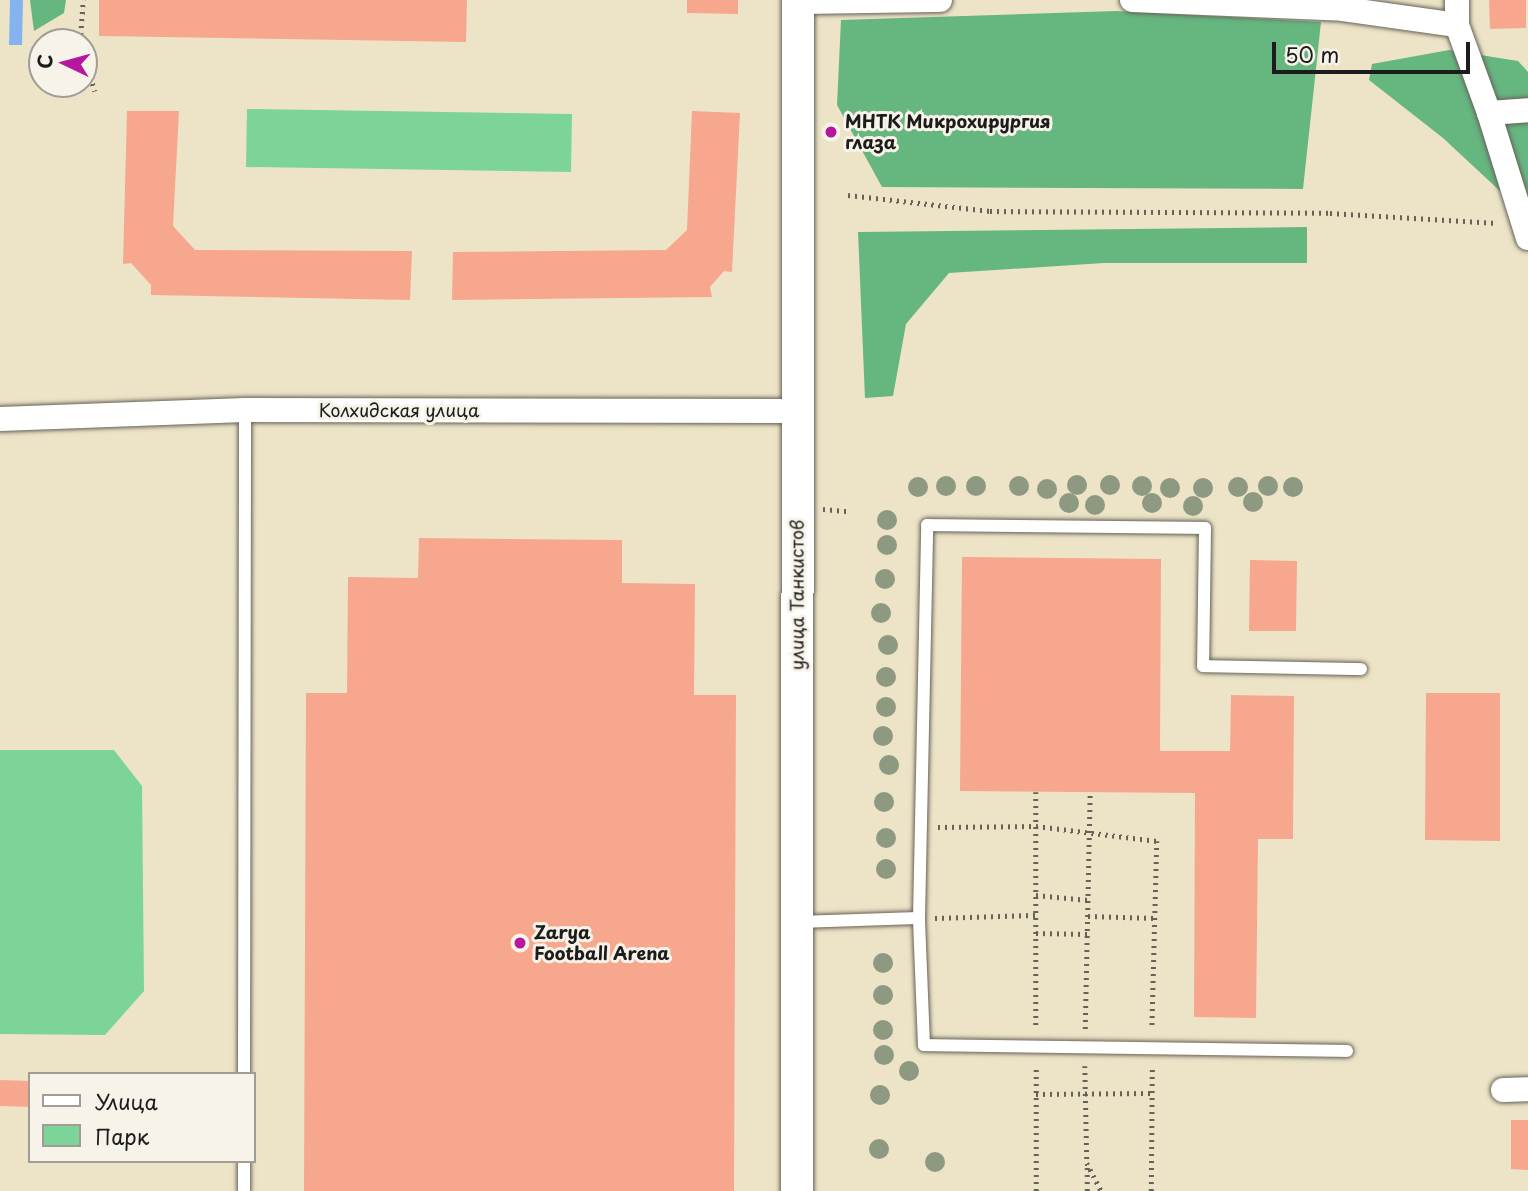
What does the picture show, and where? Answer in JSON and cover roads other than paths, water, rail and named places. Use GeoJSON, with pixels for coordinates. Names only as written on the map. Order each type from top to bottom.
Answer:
{"type":"FeatureCollection","features":[{"type":"Feature","properties":{"kind":"street"},"geometry":{"type":"LineString","coordinates":[[798,1],[940,0]]}},
{"type":"Feature","properties":{"kind":"street"},"geometry":{"type":"LineString","coordinates":[[1132,0],[1343,9],[1457,25]]}},
{"type":"Feature","properties":{"kind":"street"},"geometry":{"type":"LineString","coordinates":[[1457,0],[1457,25],[1489,113],[1525,231]]}},
{"type":"Feature","properties":{"kind":"street","name":"улица Танкистов"},"geometry":{"type":"LineString","coordinates":[[797,1191],[798,1]]}},
{"type":"Feature","properties":{"kind":"street"},"geometry":{"type":"LineString","coordinates":[[1489,113],[1528,110]]}},
{"type":"Feature","properties":{"kind":"street","name":"Колхидская улица"},"geometry":{"type":"LineString","coordinates":[[0,419],[245,410],[797,411]]}},
{"type":"Feature","properties":{"kind":"lane"},"geometry":{"type":"LineString","coordinates":[[244,1072],[245,410]]}},
{"type":"Feature","properties":{"kind":"lane"},"geometry":{"type":"LineString","coordinates":[[1347,1051],[924,1045],[919,918],[927,525],[1205,528],[1203,666],[1361,669]]}},
{"type":"Feature","properties":{"kind":"lane"},"geometry":{"type":"LineString","coordinates":[[797,922],[919,918]]}},
{"type":"Feature","properties":{"kind":"lane"},"geometry":{"type":"LineString","coordinates":[[244,1163],[244,1191]]}},
{"type":"Feature","properties":{"kind":"water"},"geometry":{"type":"Polygon","coordinates":[[[10,0],[23,0],[22,45],[9,45],[10,0]]]}},
{"type":"Feature","properties":{"kind":"place","name":"МНТК Микрохирургия глаза"},"geometry":{"type":"Point","coordinates":[831,132]}},
{"type":"Feature","properties":{"kind":"place","name":"Zarya Football Arena"},"geometry":{"type":"Point","coordinates":[520,943]}}]}
